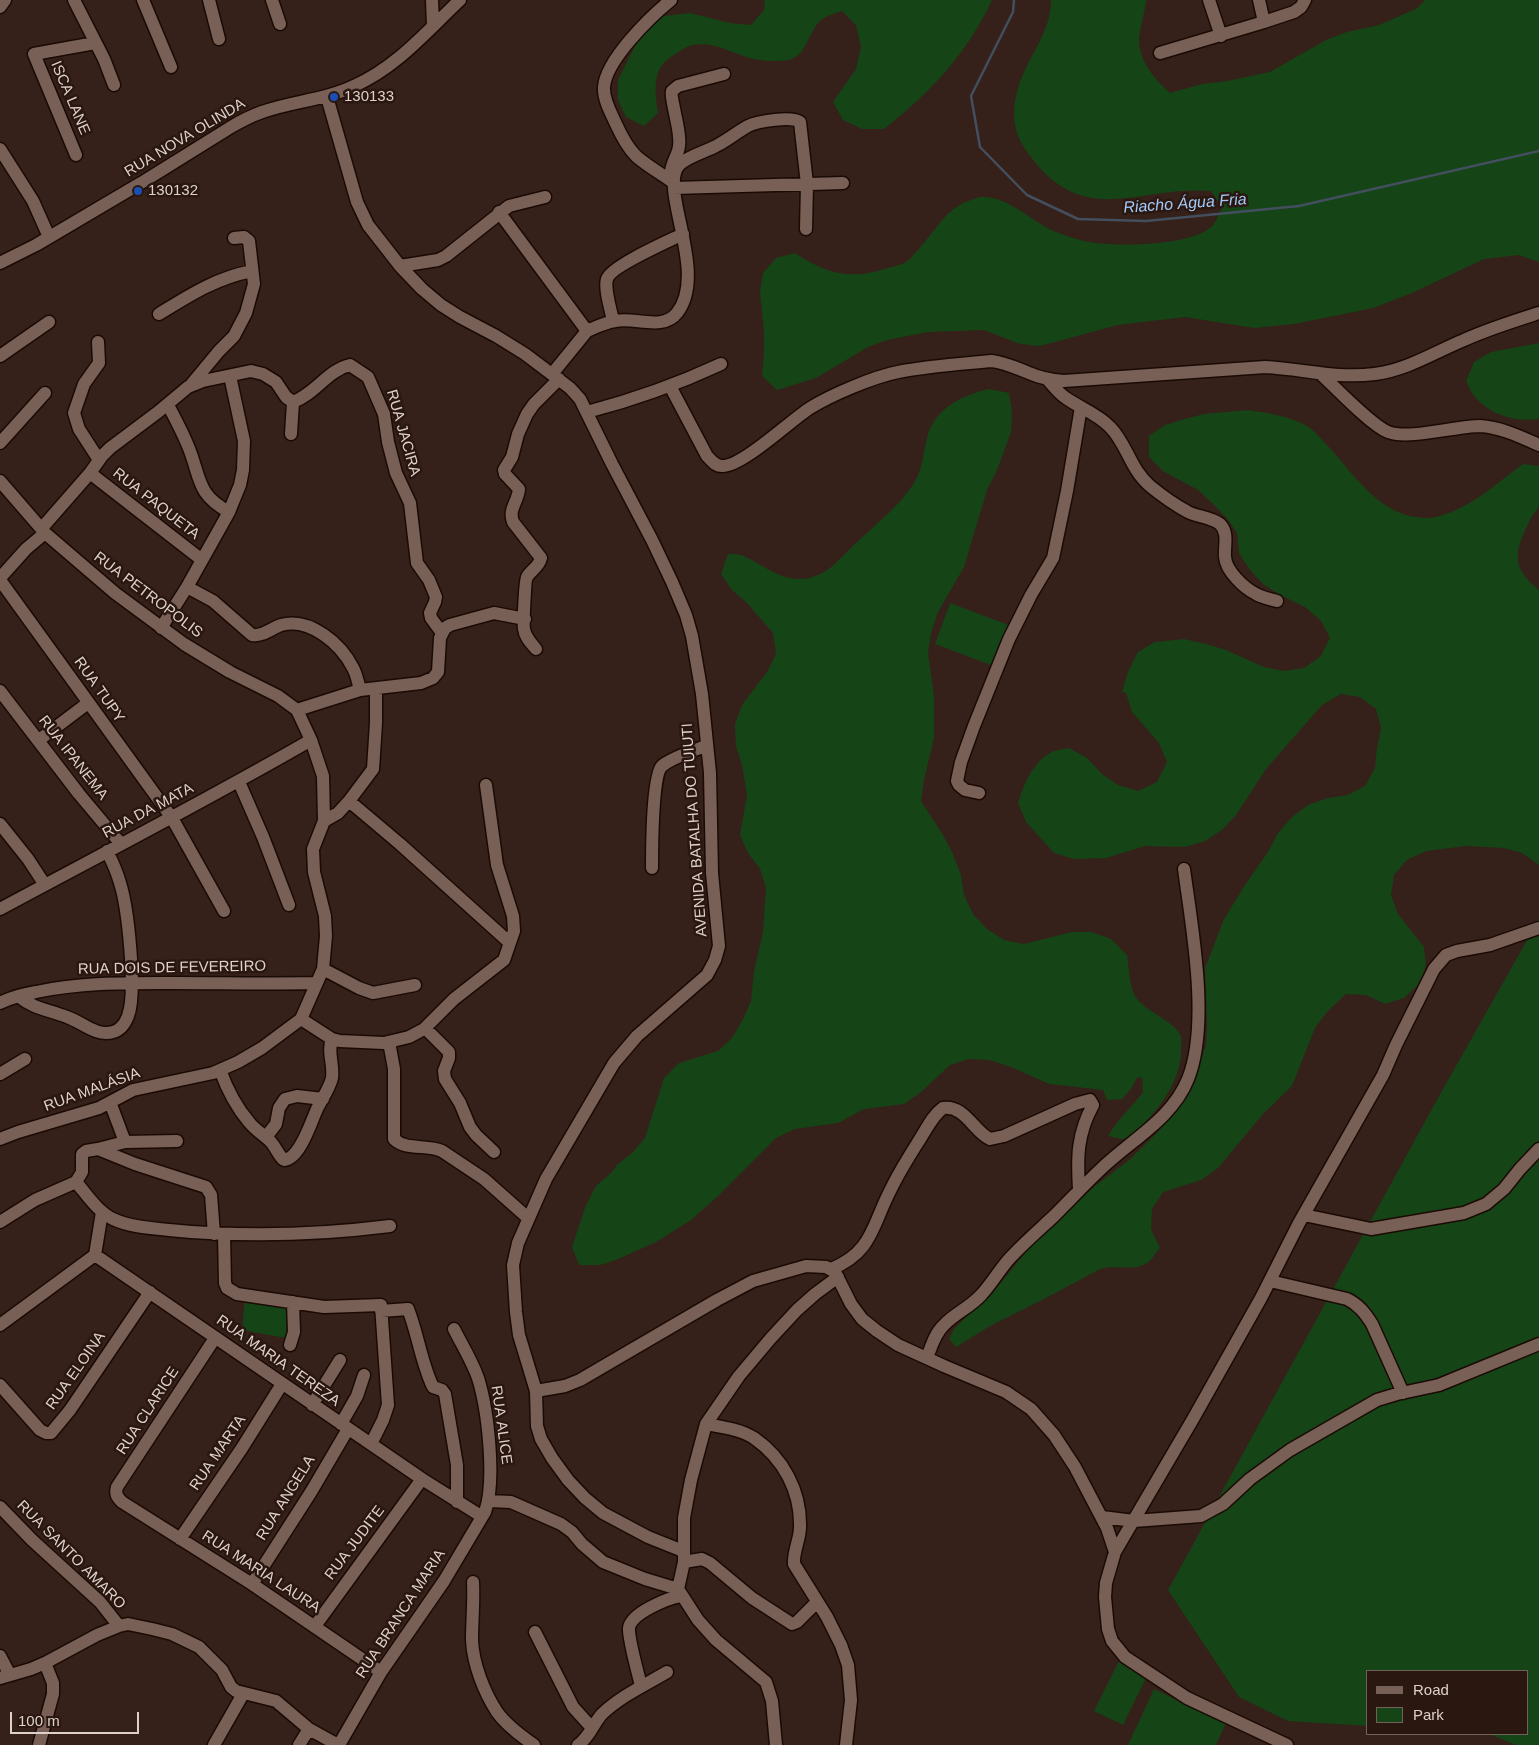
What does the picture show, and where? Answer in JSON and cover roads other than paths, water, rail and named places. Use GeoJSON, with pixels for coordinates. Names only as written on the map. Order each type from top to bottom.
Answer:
{"type":"FeatureCollection","features":[{"type":"Feature","properties":{"kind":"street"},"geometry":{"type":"LineString","coordinates":[[0,7],[5,0]]}},
{"type":"Feature","properties":{"kind":"street"},"geometry":{"type":"LineString","coordinates":[[74,0],[96,43],[114,85]]}},
{"type":"Feature","properties":{"kind":"street"},"geometry":{"type":"LineString","coordinates":[[143,0],[171,67]]}},
{"type":"Feature","properties":{"kind":"street"},"geometry":{"type":"LineString","coordinates":[[209,0],[219,39]]}},
{"type":"Feature","properties":{"kind":"street"},"geometry":{"type":"LineString","coordinates":[[272,0],[280,24]]}},
{"type":"Feature","properties":{"kind":"street"},"geometry":{"type":"LineString","coordinates":[[432,0],[433,26]]}},
{"type":"Feature","properties":{"kind":"street","name":"RUA NOVA OLINDA"},"geometry":{"type":"LineString","coordinates":[[1,259],[49,237],[248,118],[279,107],[327,97],[354,86],[380,72],[398,60],[460,0]]}},
{"type":"Feature","properties":{"kind":"street"},"geometry":{"type":"LineString","coordinates":[[671,0],[652,16],[619,55],[611,68],[604,88],[611,113],[628,147],[636,156],[674,184],[843,183]]}},
{"type":"Feature","properties":{"kind":"street"},"geometry":{"type":"LineString","coordinates":[[1209,0],[1221,36]]}},
{"type":"Feature","properties":{"kind":"street"},"geometry":{"type":"LineString","coordinates":[[1259,0],[1264,22]]}},
{"type":"Feature","properties":{"kind":"street"},"geometry":{"type":"LineString","coordinates":[[1160,53],[1221,36],[1294,12],[1301,7],[1305,0]]}},
{"type":"Feature","properties":{"kind":"street","name":"ISCA LANE"},"geometry":{"type":"LineString","coordinates":[[76,154],[34,54],[96,43]]}},
{"type":"Feature","properties":{"kind":"street"},"geometry":{"type":"LineString","coordinates":[[674,184],[671,168],[680,147],[677,117],[671,95],[672,90],[678,86],[724,74]]}},
{"type":"Feature","properties":{"kind":"street","name":"AVENIDA BATALHA DO TUIUTI"},"geometry":{"type":"LineString","coordinates":[[327,97],[357,202],[368,225],[400,266],[422,289],[460,317],[518,349],[580,399],[652,540],[686,615],[695,652],[708,745],[712,873],[719,946],[715,960],[707,975],[638,1036],[614,1063],[546,1179],[518,1243],[513,1265],[519,1335],[536,1391],[537,1426],[552,1458],[568,1480],[585,1498],[604,1513],[683,1556]]}},
{"type":"Feature","properties":{"kind":"street"},"geometry":{"type":"LineString","coordinates":[[536,649],[526,635],[524,628],[526,579],[540,563],[541,558],[513,522],[510,515],[519,489],[505,474],[504,470],[515,450],[518,434],[527,414],[587,331],[614,321],[626,320],[660,323],[673,318],[678,312],[683,302],[688,276],[688,262],[676,206],[674,184],[675,174],[679,166],[686,160],[715,147],[752,124],[796,120],[800,122],[801,126],[807,184],[806,229]]}},
{"type":"Feature","properties":{"kind":"street"},"geometry":{"type":"LineString","coordinates":[[0,148],[33,201],[49,237]]}},
{"type":"Feature","properties":{"kind":"street"},"geometry":{"type":"LineString","coordinates":[[400,266],[438,260],[446,256],[499,212],[517,203],[545,197]]}},
{"type":"Feature","properties":{"kind":"street"},"geometry":{"type":"LineString","coordinates":[[499,212],[587,331]]}},
{"type":"Feature","properties":{"kind":"street"},"geometry":{"type":"LineString","coordinates":[[614,321],[606,286],[609,275],[626,263],[683,234]]}},
{"type":"Feature","properties":{"kind":"street"},"geometry":{"type":"LineString","coordinates":[[190,386],[237,332],[246,313],[253,290],[249,241],[244,237],[234,238]]}},
{"type":"Feature","properties":{"kind":"street"},"geometry":{"type":"LineString","coordinates":[[159,314],[222,279],[252,271]]}},
{"type":"Feature","properties":{"kind":"street"},"geometry":{"type":"LineString","coordinates":[[670,386],[707,456],[714,463],[724,466],[733,464],[748,454],[811,407],[876,378],[896,372],[992,361],[1005,362],[1030,374],[1064,382],[1217,369],[1265,367],[1351,376],[1377,374],[1401,368],[1467,338],[1539,313]]}},
{"type":"Feature","properties":{"kind":"street"},"geometry":{"type":"LineString","coordinates":[[0,356],[49,322]]}},
{"type":"Feature","properties":{"kind":"street"},"geometry":{"type":"LineString","coordinates":[[98,342],[99,363],[84,384],[74,413],[83,437],[99,460]]}},
{"type":"Feature","properties":{"kind":"street"},"geometry":{"type":"LineString","coordinates":[[587,412],[619,404],[670,386],[721,364]]}},
{"type":"Feature","properties":{"kind":"street","name":"RUA JACIRA"},"geometry":{"type":"LineString","coordinates":[[293,402],[310,393],[334,372],[348,365],[368,377],[384,414],[388,442],[396,473],[410,503],[416,563],[429,580],[436,597],[436,602],[430,613],[431,618],[442,633]]}},
{"type":"Feature","properties":{"kind":"street"},"geometry":{"type":"LineString","coordinates":[[0,579],[43,531],[99,460],[124,436],[168,405],[179,393],[190,386],[246,372],[264,374],[276,382],[286,398],[293,402],[291,434]]}},
{"type":"Feature","properties":{"kind":"street"},"geometry":{"type":"LineString","coordinates":[[1321,374],[1365,415],[1387,432],[1408,434],[1483,426],[1498,429],[1539,445]]}},
{"type":"Feature","properties":{"kind":"street"},"geometry":{"type":"LineString","coordinates":[[161,628],[202,560],[240,485],[245,448],[230,376]]}},
{"type":"Feature","properties":{"kind":"street"},"geometry":{"type":"LineString","coordinates":[[1047,379],[1058,392],[1102,419],[1117,434],[1138,474],[1150,486],[1189,512],[1219,524],[1224,531],[1226,564],[1231,571],[1254,594],[1277,601]]}},
{"type":"Feature","properties":{"kind":"street"},"geometry":{"type":"LineString","coordinates":[[0,443],[45,393]]}},
{"type":"Feature","properties":{"kind":"street"},"geometry":{"type":"LineString","coordinates":[[168,405],[187,442],[204,491],[212,502],[228,512]]}},
{"type":"Feature","properties":{"kind":"street"},"geometry":{"type":"LineString","coordinates":[[979,793],[965,790],[959,785],[957,781],[962,762],[974,726],[1009,639],[1031,595],[1053,558],[1068,491],[1081,407]]}},
{"type":"Feature","properties":{"kind":"street","name":"RUA PAQUETA"},"geometry":{"type":"LineString","coordinates":[[90,473],[202,560]]}},
{"type":"Feature","properties":{"kind":"street","name":"RUA PETROPOLIS"},"geometry":{"type":"LineString","coordinates":[[0,480],[43,531],[115,593],[161,628],[222,667],[278,696],[297,710],[311,740],[323,776],[324,821]]}},
{"type":"Feature","properties":{"kind":"street","name":"RUA TUPY"},"geometry":{"type":"LineString","coordinates":[[0,579],[172,818],[224,911]]}},
{"type":"Feature","properties":{"kind":"street"},"geometry":{"type":"LineString","coordinates":[[187,587],[213,601],[249,634],[256,636],[283,624],[295,624],[305,625],[324,635],[332,641],[353,667],[360,690]]}},
{"type":"Feature","properties":{"kind":"street"},"geometry":{"type":"LineString","coordinates":[[297,710],[360,690],[421,683],[433,678],[438,669],[440,638],[445,628],[454,623],[494,613],[525,619]]}},
{"type":"Feature","properties":{"kind":"street"},"geometry":{"type":"LineString","coordinates":[[376,689],[373,768],[338,813],[324,821],[313,849],[314,872],[326,926],[323,969],[301,1019],[332,1039],[368,1043],[389,1042],[409,1037],[425,1028],[454,999],[504,960],[514,931],[513,916],[497,865],[486,785]]}},
{"type":"Feature","properties":{"kind":"street","name":"RUA IPANEMA"},"geometry":{"type":"LineString","coordinates":[[0,691],[79,794],[121,844]]}},
{"type":"Feature","properties":{"kind":"street"},"geometry":{"type":"LineString","coordinates":[[39,740],[88,703]]}},
{"type":"Feature","properties":{"kind":"street","name":"RUA DA MATA"},"geometry":{"type":"LineString","coordinates":[[0,909],[239,782],[311,740]]}},
{"type":"Feature","properties":{"kind":"street"},"geometry":{"type":"LineString","coordinates":[[652,868],[657,774],[663,764],[708,745]]}},
{"type":"Feature","properties":{"kind":"street"},"geometry":{"type":"LineString","coordinates":[[239,782],[263,837],[289,905]]}},
{"type":"Feature","properties":{"kind":"street"},"geometry":{"type":"LineString","coordinates":[[349,801],[510,943]]}},
{"type":"Feature","properties":{"kind":"street"},"geometry":{"type":"LineString","coordinates":[[0,824],[28,859],[45,885]]}},
{"type":"Feature","properties":{"kind":"street"},"geometry":{"type":"LineString","coordinates":[[18,996],[39,1009],[68,1017],[99,1033],[105,1034],[120,1029],[129,1015],[132,982],[124,901],[117,873],[107,851]]}},
{"type":"Feature","properties":{"kind":"street"},"geometry":{"type":"LineString","coordinates":[[927,1358],[943,1325],[974,1303],[1008,1260],[1112,1158],[1155,1124],[1176,1099],[1188,1080],[1194,1061],[1198,1036],[1198,993],[1194,939],[1184,869]]}},
{"type":"Feature","properties":{"kind":"street"},"geometry":{"type":"LineString","coordinates":[[1287,1745],[1187,1698],[1124,1656],[1112,1641],[1108,1629],[1105,1597],[1106,1583],[1115,1552],[1194,1419],[1304,1215],[1384,1075],[1411,1013],[1440,961],[1457,951],[1490,945],[1539,928]]}},
{"type":"Feature","properties":{"kind":"street"},"geometry":{"type":"LineString","coordinates":[[323,969],[359,988],[373,993],[415,985]]}},
{"type":"Feature","properties":{"kind":"street","name":"RUA DOIS DE FEVEREIRO"},"geometry":{"type":"LineString","coordinates":[[0,1003],[18,996],[64,986],[132,982],[316,983]]}},
{"type":"Feature","properties":{"kind":"street","name":"RUA MALÁSIA"},"geometry":{"type":"LineString","coordinates":[[0,1139],[18,1132],[83,1114],[99,1108],[133,1090],[201,1076],[220,1070],[262,1048],[301,1019]]}},
{"type":"Feature","properties":{"kind":"street"},"geometry":{"type":"LineString","coordinates":[[425,1028],[449,1052],[449,1058],[444,1071],[445,1079],[460,1103],[470,1127],[494,1152]]}},
{"type":"Feature","properties":{"kind":"street"},"geometry":{"type":"LineString","coordinates":[[220,1070],[230,1093],[249,1123],[274,1145],[284,1160],[290,1159],[307,1133],[318,1107],[328,1091],[333,1069],[330,1049],[332,1039]]}},
{"type":"Feature","properties":{"kind":"street"},"geometry":{"type":"LineString","coordinates":[[389,1042],[394,1070],[394,1138],[399,1143],[409,1146],[436,1148],[442,1151],[484,1179],[528,1218]]}},
{"type":"Feature","properties":{"kind":"street"},"geometry":{"type":"LineString","coordinates":[[0,1074],[25,1059]]}},
{"type":"Feature","properties":{"kind":"street"},"geometry":{"type":"LineString","coordinates":[[266,1137],[276,1124],[279,1108],[285,1099],[297,1096],[323,1099]]}},
{"type":"Feature","properties":{"kind":"street"},"geometry":{"type":"LineString","coordinates":[[641,1686],[630,1633],[631,1624],[644,1611],[675,1597],[680,1592],[684,1518],[689,1490],[706,1424],[734,1382],[771,1338],[834,1273],[852,1259],[868,1240],[891,1188],[939,1111],[943,1108],[956,1110],[990,1139],[1004,1136],[1075,1104],[1090,1100],[1093,1105],[1082,1133],[1078,1152],[1079,1190]]}},
{"type":"Feature","properties":{"kind":"street"},"geometry":{"type":"LineString","coordinates":[[110,1102],[125,1142]]}},
{"type":"Feature","properties":{"kind":"street"},"geometry":{"type":"LineString","coordinates":[[0,1222],[35,1200],[76,1182],[82,1172],[82,1154],[86,1151],[125,1142],[177,1141]]}},
{"type":"Feature","properties":{"kind":"street"},"geometry":{"type":"LineString","coordinates":[[98,1149],[135,1164],[208,1188],[219,1234],[225,1283],[227,1288],[237,1294],[324,1307],[408,1309],[418,1337],[424,1368],[433,1387],[442,1390],[446,1394],[458,1474],[457,1502]]}},
{"type":"Feature","properties":{"kind":"street"},"geometry":{"type":"LineString","coordinates":[[1304,1215],[1371,1229],[1464,1213],[1486,1204],[1504,1189],[1539,1149]]}},
{"type":"Feature","properties":{"kind":"street"},"geometry":{"type":"LineString","coordinates":[[76,1182],[102,1212],[123,1223],[219,1234],[305,1232],[390,1226]]}},
{"type":"Feature","properties":{"kind":"street"},"geometry":{"type":"LineString","coordinates":[[0,1325],[95,1255],[102,1212]]}},
{"type":"Feature","properties":{"kind":"street","name":"RUA MARIA TEREZA"},"geometry":{"type":"LineString","coordinates":[[95,1255],[345,1427],[481,1516]]}},
{"type":"Feature","properties":{"kind":"street"},"geometry":{"type":"LineString","coordinates":[[536,1391],[565,1386],[580,1380],[716,1300],[753,1281],[806,1266],[826,1267],[834,1273],[851,1304],[862,1319],[898,1344],[1006,1392],[1031,1409],[1054,1435],[1075,1467],[1102,1517],[1115,1552]]}},
{"type":"Feature","properties":{"kind":"street"},"geometry":{"type":"LineString","coordinates":[[1270,1281],[1346,1299],[1356,1304],[1366,1314],[1372,1324],[1403,1392]]}},
{"type":"Feature","properties":{"kind":"street","name":"RUA ELOINA"},"geometry":{"type":"LineString","coordinates":[[0,1385],[40,1430],[46,1433],[51,1432],[70,1410],[150,1292]]}},
{"type":"Feature","properties":{"kind":"street"},"geometry":{"type":"LineString","coordinates":[[290,1345],[294,1332],[293,1302]]}},
{"type":"Feature","properties":{"kind":"street"},"geometry":{"type":"LineString","coordinates":[[371,1444],[388,1405],[381,1308]]}},
{"type":"Feature","properties":{"kind":"street","name":"RUA ALICE"},"geometry":{"type":"LineString","coordinates":[[454,1329],[477,1376],[481,1389],[491,1471],[489,1501]]}},
{"type":"Feature","properties":{"kind":"street","name":"RUA CLARICE"},"geometry":{"type":"LineString","coordinates":[[122,1502],[117,1497],[117,1487],[215,1338]]}},
{"type":"Feature","properties":{"kind":"street"},"geometry":{"type":"LineString","coordinates":[[1102,1517],[1134,1521],[1201,1516],[1223,1504],[1265,1467],[1290,1450],[1377,1400],[1403,1392],[1439,1385],[1539,1344]]}},
{"type":"Feature","properties":{"kind":"street"},"geometry":{"type":"LineString","coordinates":[[312,1404],[340,1360]]}},
{"type":"Feature","properties":{"kind":"street","name":"RUA ANGELA"},"geometry":{"type":"LineString","coordinates":[[252,1584],[311,1492],[345,1427],[364,1375]]}},
{"type":"Feature","properties":{"kind":"street","name":"RUA MARTA"},"geometry":{"type":"LineString","coordinates":[[180,1539],[242,1448],[282,1384]]}},
{"type":"Feature","properties":{"kind":"street"},"geometry":{"type":"LineString","coordinates":[[706,1424],[732,1429],[752,1437],[770,1451],[792,1481],[800,1528],[793,1554],[794,1564],[841,1645],[848,1665],[851,1700],[846,1745]]}},
{"type":"Feature","properties":{"kind":"street","name":"RUA JUDITE"},"geometry":{"type":"LineString","coordinates":[[315,1626],[422,1479]]}},
{"type":"Feature","properties":{"kind":"street"},"geometry":{"type":"LineString","coordinates":[[489,1501],[512,1502],[561,1524],[603,1562],[680,1592],[698,1620],[716,1640],[766,1682],[772,1700],[776,1745]]}},
{"type":"Feature","properties":{"kind":"street","name":"RUA BRANCA MARIA"},"geometry":{"type":"LineString","coordinates":[[339,1745],[381,1672],[444,1581],[489,1501]]}},
{"type":"Feature","properties":{"kind":"street"},"geometry":{"type":"LineString","coordinates":[[1145,1501],[1159,1518]]}},
{"type":"Feature","properties":{"kind":"street","name":"RUA MARIA LAURA"},"geometry":{"type":"LineString","coordinates":[[122,1502],[252,1584],[381,1672]]}},
{"type":"Feature","properties":{"kind":"street","name":"RUA SANTO AMARO"},"geometry":{"type":"LineString","coordinates":[[0,1508],[100,1602],[119,1626]]}},
{"type":"Feature","properties":{"kind":"street"},"geometry":{"type":"LineString","coordinates":[[683,1556],[702,1559],[710,1563],[752,1598],[792,1624],[797,1622],[817,1602]]}},
{"type":"Feature","properties":{"kind":"street"},"geometry":{"type":"LineString","coordinates":[[473,1582],[474,1618],[472,1639],[480,1675],[498,1713],[516,1732],[534,1745]]}},
{"type":"Feature","properties":{"kind":"street"},"geometry":{"type":"LineString","coordinates":[[0,1656],[5,1676],[45,1663],[97,1635],[119,1626],[128,1624],[152,1628],[176,1636],[199,1647],[222,1670],[236,1692],[276,1701],[309,1730],[339,1745]]}},
{"type":"Feature","properties":{"kind":"street"},"geometry":{"type":"LineString","coordinates":[[535,1632],[570,1702],[592,1728]]}},
{"type":"Feature","properties":{"kind":"street"},"geometry":{"type":"LineString","coordinates":[[39,1745],[53,1694],[53,1683],[45,1663]]}},
{"type":"Feature","properties":{"kind":"street"},"geometry":{"type":"LineString","coordinates":[[583,1744],[592,1728],[612,1705],[667,1672]]}},
{"type":"Feature","properties":{"kind":"street"},"geometry":{"type":"LineString","coordinates":[[214,1745],[244,1694]]}},
{"type":"Feature","properties":{"kind":"street"},"geometry":{"type":"LineString","coordinates":[[299,1745],[309,1730]]}},
{"type":"Feature","properties":{"kind":"waterway","name":"Riacho Água Fria"},"geometry":{"type":"LineString","coordinates":[[1014,0],[1013,12],[971,96],[980,147],[1027,195],[1078,219],[1146,221],[1299,206],[1539,151]]}},
{"type":"Feature","properties":{"kind":"place","name":"130133"},"geometry":{"type":"Point","coordinates":[334,97]}},
{"type":"Feature","properties":{"kind":"place","name":"130132"},"geometry":{"type":"Point","coordinates":[138,191]}}]}
